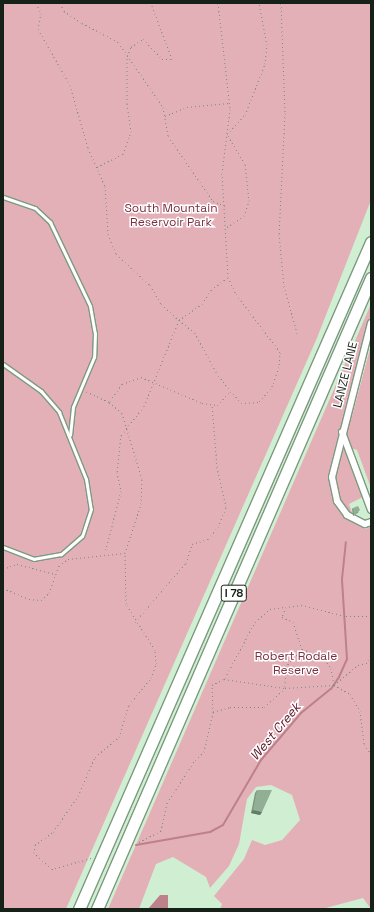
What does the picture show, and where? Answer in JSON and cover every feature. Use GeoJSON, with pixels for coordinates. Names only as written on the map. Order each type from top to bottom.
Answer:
{"type":"FeatureCollection","features":[{"type":"Feature","properties":{"kind":"highway","name":"I 78"},"geometry":{"type":"LineString","coordinates":[[79,909],[371,242]]}},
{"type":"Feature","properties":{"kind":"highway","name":"I 78"},"geometry":{"type":"LineString","coordinates":[[97,909],[371,278]]}},
{"type":"Feature","properties":{"kind":"street","name":"LANZE LANE"},"geometry":{"type":"LineString","coordinates":[[371,324],[342,432],[332,477],[333,490],[347,515],[365,524],[371,522]]}},
{"type":"Feature","properties":{"kind":"street"},"geometry":{"type":"LineString","coordinates":[[342,432],[371,510]]}},
{"type":"Feature","properties":{"kind":"lane"},"geometry":{"type":"LineString","coordinates":[[3,197],[30,206],[50,222],[90,306],[95,343],[90,370],[72,413],[71,441]]}},
{"type":"Feature","properties":{"kind":"lane"},"geometry":{"type":"LineString","coordinates":[[3,364],[50,401],[71,441],[91,498],[90,520],[82,536],[69,550],[43,559],[25,557],[3,547]]}},
{"type":"Feature","properties":{"kind":"path"},"geometry":{"type":"LineString","coordinates":[[36,3],[41,13],[38,28],[70,84],[97,167],[105,186],[108,234],[116,254],[150,285],[161,304],[196,333],[216,372],[231,392],[242,403],[258,402],[271,389],[279,367],[280,352],[236,294],[228,277],[226,206],[222,173],[229,103],[218,3]]}},
{"type":"Feature","properties":{"kind":"path"},"geometry":{"type":"LineString","coordinates":[[60,3],[64,11],[82,23],[118,42],[163,107],[168,136],[213,201],[226,206]]}},
{"type":"Feature","properties":{"kind":"path"},"geometry":{"type":"LineString","coordinates":[[97,167],[123,154],[131,132],[127,56],[137,39],[143,39],[162,59],[172,59],[151,3]]}},
{"type":"Feature","properties":{"kind":"path"},"geometry":{"type":"LineString","coordinates":[[182,3],[187,3]]}},
{"type":"Feature","properties":{"kind":"path"},"geometry":{"type":"LineString","coordinates":[[227,134],[245,116],[265,64],[267,45],[259,3]]}},
{"type":"Feature","properties":{"kind":"path"},"geometry":{"type":"LineString","coordinates":[[281,3],[285,113],[280,234],[284,286],[296,333]]}},
{"type":"Feature","properties":{"kind":"path"},"geometry":{"type":"LineString","coordinates":[[164,116],[187,106],[229,103]]}},
{"type":"Feature","properties":{"kind":"path"},"geometry":{"type":"LineString","coordinates":[[227,134],[245,164],[249,195],[244,216],[227,227]]}},
{"type":"Feature","properties":{"kind":"path"},"geometry":{"type":"LineString","coordinates":[[105,553],[121,491],[118,456],[126,425],[144,406],[179,320],[202,304],[211,290],[228,277]]}},
{"type":"Feature","properties":{"kind":"path"},"geometry":{"type":"LineString","coordinates":[[109,402],[122,384],[141,377],[212,405],[217,405],[231,392]]}},
{"type":"Feature","properties":{"kind":"path"},"geometry":{"type":"LineString","coordinates":[[81,390],[109,402],[122,413],[142,479],[140,504],[124,553],[126,604],[134,622],[154,650],[156,664],[151,678],[129,705],[119,737],[95,757],[78,796],[53,832],[35,845],[34,853],[52,869],[93,858]]}},
{"type":"Feature","properties":{"kind":"path"},"geometry":{"type":"LineString","coordinates":[[134,622],[186,563],[192,544],[208,539],[218,527],[226,507],[217,467],[212,405]]}},
{"type":"Feature","properties":{"kind":"path"},"geometry":{"type":"LineString","coordinates":[[3,588],[29,600],[41,600],[49,593],[55,575],[68,559],[105,553],[124,553]]}},
{"type":"Feature","properties":{"kind":"path"},"geometry":{"type":"LineString","coordinates":[[3,569],[17,564],[55,575]]}},
{"type":"Feature","properties":{"kind":"path"},"geometry":{"type":"LineString","coordinates":[[140,842],[162,832],[161,822],[167,803],[184,775],[204,752],[213,712],[212,685],[224,679],[255,622],[270,609],[302,605],[345,616],[371,616]]}},
{"type":"Feature","properties":{"kind":"path"},"geometry":{"type":"LineString","coordinates":[[286,607],[282,617],[294,622],[302,649]]}},
{"type":"Feature","properties":{"kind":"path"},"geometry":{"type":"LineString","coordinates":[[302,649],[322,656],[331,668],[334,685]]}},
{"type":"Feature","properties":{"kind":"path"},"geometry":{"type":"LineString","coordinates":[[213,712],[230,707],[264,707],[285,688],[286,666],[302,649]]}},
{"type":"Feature","properties":{"kind":"path"},"geometry":{"type":"LineString","coordinates":[[224,679],[285,688],[334,685],[368,661],[371,655]]}},
{"type":"Feature","properties":{"kind":"path"},"geometry":{"type":"LineString","coordinates":[[334,685],[350,694],[360,711],[364,744],[371,754]]}},
{"type":"Feature","properties":{"kind":"green space","name":"South Mountain Reservoir Park"},"geometry":{"type":"Polygon","coordinates":[[[3,3],[371,3],[371,200],[317,338],[66,909],[3,908],[3,3]]]}},
{"type":"Feature","properties":{"kind":"green space","name":"Robert Rodale Reserve"},"geometry":{"type":"Polygon","coordinates":[[[371,304],[371,340],[350,411],[352,416],[371,345],[371,488],[357,450],[348,447],[365,496],[349,504],[356,524],[366,529],[371,526],[371,909],[363,898],[322,909],[220,909],[222,904],[214,896],[244,859],[252,840],[265,845],[282,840],[300,820],[292,795],[271,785],[256,787],[247,799],[239,844],[229,866],[210,888],[206,877],[173,857],[156,864],[139,909],[108,909],[371,304]],[[337,444],[334,457],[337,466],[342,446],[337,444]]]}},
{"type":"Feature","properties":{"kind":"shaded area"},"geometry":{"type":"Polygon","coordinates":[[[160,895],[168,895],[168,909],[148,909],[160,895]]]}},
{"type":"Feature","properties":{"kind":"building"},"geometry":{"type":"Polygon","coordinates":[[[358,506],[360,510],[354,515],[353,508],[358,506]]]}},
{"type":"Feature","properties":{"kind":"building"},"geometry":{"type":"Polygon","coordinates":[[[257,790],[272,790],[262,812],[253,810],[257,790]]]}},
{"type":"Feature","properties":{"kind":"waterway","name":"West Creek"},"geometry":{"type":"LineString","coordinates":[[136,845],[210,832],[223,825],[261,760],[301,713],[331,689],[339,677],[347,659],[342,579],[346,542]]}}]}
